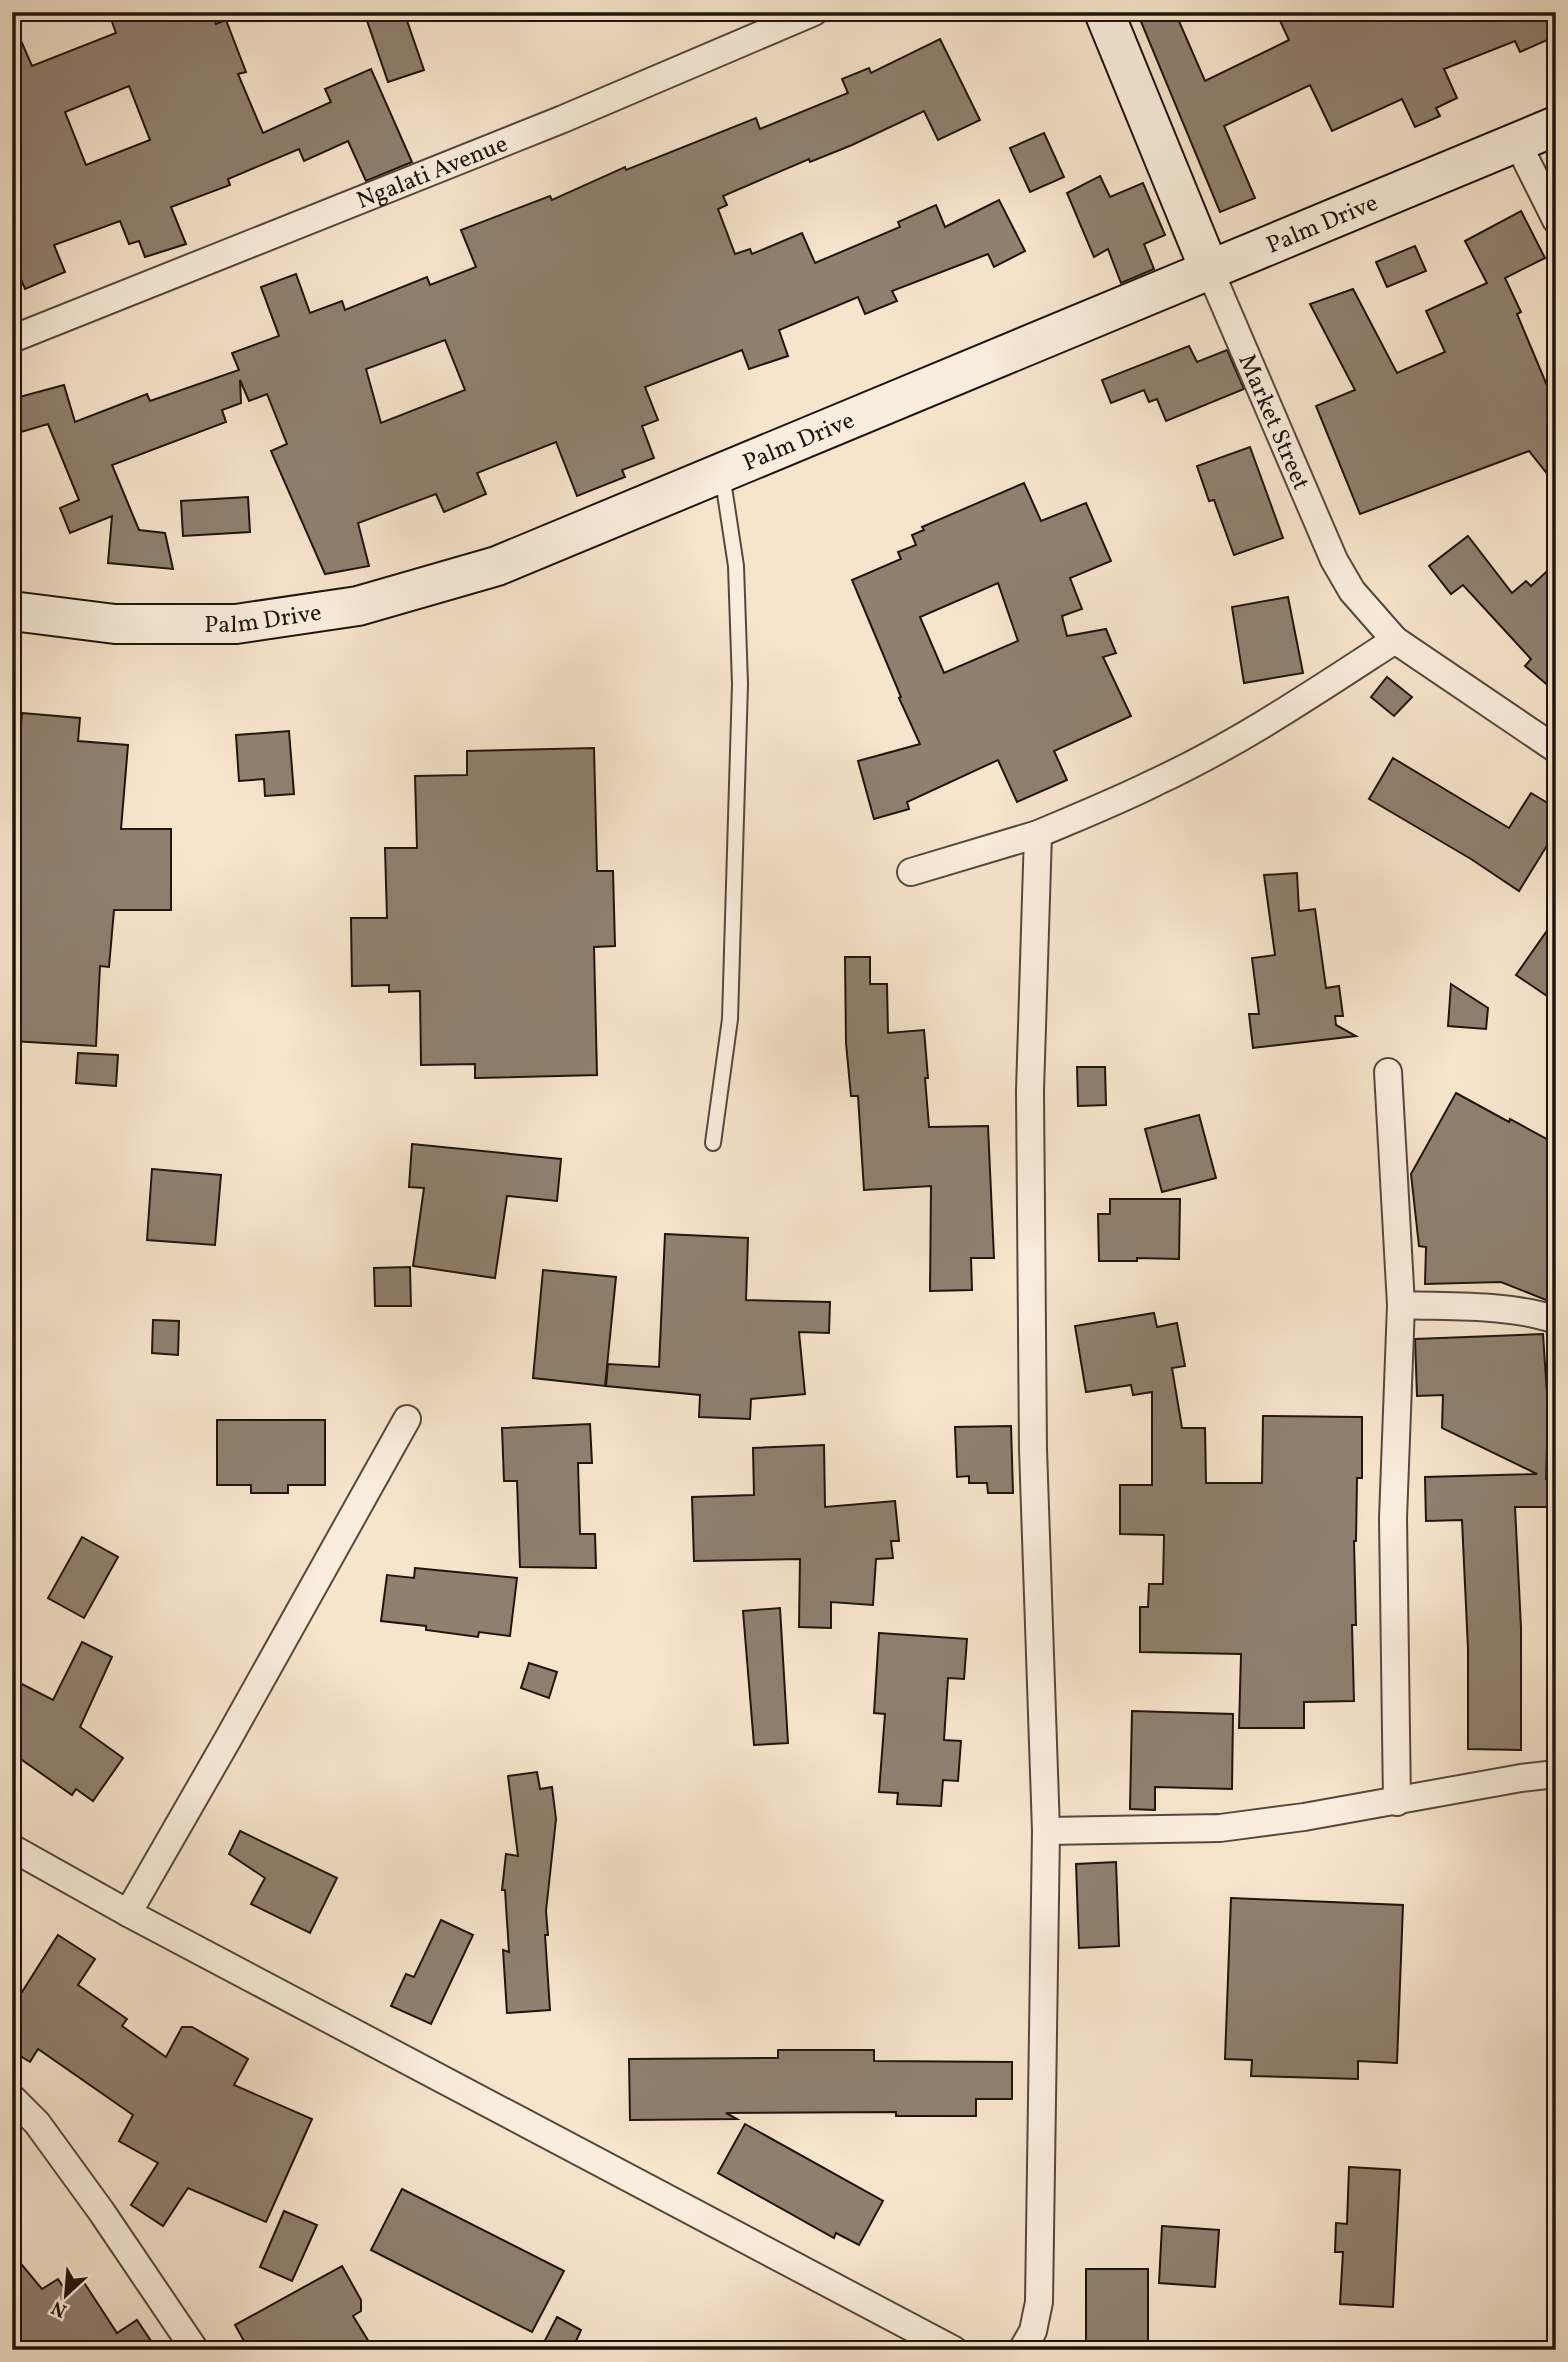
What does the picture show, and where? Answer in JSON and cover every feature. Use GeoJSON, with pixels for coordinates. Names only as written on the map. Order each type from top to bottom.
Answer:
{"type":"FeatureCollection","features":[{"type":"Feature","properties":{"kind":"street","name":"Ngalati Avenue"},"geometry":{"type":"LineString","coordinates":[[12,339],[550,124],[814,12]]}},
{"type":"Feature","properties":{"kind":"street","name":"Market Street"},"geometry":{"type":"LineString","coordinates":[[1104,12],[1210,271],[1334,560],[1352,591],[1395,640],[1556,749]]}},
{"type":"Feature","properties":{"kind":"street","name":"Palm Drive"},"geometry":{"type":"LineString","coordinates":[[12,611],[116,624],[236,624],[358,607],[497,566],[1556,126]]}},
{"type":"Feature","properties":{"kind":"street"},"geometry":{"type":"LineString","coordinates":[[1517,142],[1556,220]]}},
{"type":"Feature","properties":{"kind":"street"},"geometry":{"type":"LineString","coordinates":[[911,872],[1038,834],[1157,782],[1292,707],[1395,640]]}},
{"type":"Feature","properties":{"kind":"street"},"geometry":{"type":"LineString","coordinates":[[1022,2350],[1033,2331],[1039,2302],[1046,1831],[1030,1254],[1030,1091],[1038,834]]}},
{"type":"Feature","properties":{"kind":"street"},"geometry":{"type":"LineString","coordinates":[[1388,1072],[1401,1305],[1394,1518],[1397,1802]]}},
{"type":"Feature","properties":{"kind":"street"},"geometry":{"type":"LineString","coordinates":[[1401,1305],[1507,1311],[1556,1320]]}},
{"type":"Feature","properties":{"kind":"street"},"geometry":{"type":"LineString","coordinates":[[128,1913],[407,1419]]}},
{"type":"Feature","properties":{"kind":"street"},"geometry":{"type":"LineString","coordinates":[[1046,1831],[1220,1828],[1304,1817],[1556,1774]]}},
{"type":"Feature","properties":{"kind":"street"},"geometry":{"type":"LineString","coordinates":[[12,1848],[128,1913],[954,2350]]}},
{"type":"Feature","properties":{"kind":"street"},"geometry":{"type":"LineString","coordinates":[[12,2098],[37,2123],[101,2211],[195,2350]]}},
{"type":"Feature","properties":{"kind":"lane"},"geometry":{"type":"LineString","coordinates":[[713,1143],[730,1019],[740,684],[736,566],[721,473]]}},
{"type":"Feature","properties":{"kind":"building"},"geometry":{"type":"Polygon","coordinates":[[[129,12],[211,12],[216,24],[226,20],[246,72],[238,74],[263,133],[331,102],[325,89],[371,69],[412,162],[366,181],[348,141],[304,161],[299,149],[228,179],[230,185],[171,207],[186,244],[145,257],[139,241],[129,244],[120,221],[54,245],[65,272],[25,289],[12,258],[12,20],[32,66],[116,33],[111,19],[129,12]],[[129,86],[65,112],[86,165],[150,140],[129,86]]]}},
{"type":"Feature","properties":{"kind":"building"},"geometry":{"type":"Polygon","coordinates":[[[364,12],[404,12],[424,70],[388,82],[364,12]]]}},
{"type":"Feature","properties":{"kind":"building"},"geometry":{"type":"Polygon","coordinates":[[[1137,12],[1175,12],[1205,81],[1289,40],[1276,12],[1339,12],[1342,19],[1368,12],[1551,12],[1556,23],[1556,36],[1520,52],[1515,41],[1444,69],[1457,98],[1436,108],[1440,116],[1415,127],[1402,99],[1332,131],[1310,85],[1224,126],[1255,198],[1220,212],[1137,12]]]}},
{"type":"Feature","properties":{"kind":"building"},"geometry":{"type":"Polygon","coordinates":[[[940,39],[980,120],[938,140],[924,111],[852,145],[810,162],[809,159],[723,196],[727,205],[718,209],[735,254],[750,249],[752,254],[802,233],[815,263],[900,227],[898,222],[936,205],[945,227],[999,200],[1025,251],[994,267],[988,254],[892,291],[897,301],[865,314],[858,297],[779,330],[788,356],[749,369],[742,350],[645,387],[658,420],[642,426],[654,458],[622,470],[625,477],[577,496],[556,442],[477,473],[486,494],[444,512],[436,494],[358,523],[369,566],[325,574],[271,451],[287,444],[267,394],[249,401],[240,380],[241,403],[222,410],[226,422],[112,465],[139,530],[165,533],[173,569],[108,563],[112,516],[70,533],[60,508],[79,500],[48,424],[21,432],[12,399],[64,385],[75,422],[147,394],[150,401],[239,370],[232,353],[279,336],[261,287],[296,274],[310,313],[342,301],[345,310],[427,277],[430,285],[476,267],[461,230],[550,196],[552,200],[625,167],[626,170],[756,118],[760,129],[848,93],[842,79],[869,68],[871,73],[940,39]],[[445,340],[366,369],[381,423],[465,390],[445,340]]]}},
{"type":"Feature","properties":{"kind":"building"},"geometry":{"type":"Polygon","coordinates":[[[1044,133],[1064,177],[1030,192],[1010,148],[1044,133]]]}},
{"type":"Feature","properties":{"kind":"building"},"geometry":{"type":"Polygon","coordinates":[[[1100,176],[1110,197],[1143,183],[1165,235],[1144,244],[1154,269],[1121,283],[1108,249],[1094,257],[1067,193],[1100,176]]]}},
{"type":"Feature","properties":{"kind":"building"},"geometry":{"type":"Polygon","coordinates":[[[1521,211],[1545,258],[1505,278],[1521,312],[1517,314],[1556,407],[1556,485],[1529,451],[1360,514],[1316,406],[1355,390],[1310,304],[1353,289],[1397,373],[1445,352],[1426,311],[1487,283],[1465,241],[1521,211]]]}},
{"type":"Feature","properties":{"kind":"building"},"geometry":{"type":"Polygon","coordinates":[[[1415,246],[1426,271],[1387,287],[1376,262],[1415,246]]]}},
{"type":"Feature","properties":{"kind":"building"},"geometry":{"type":"Polygon","coordinates":[[[1189,346],[1197,362],[1227,350],[1244,389],[1166,421],[1157,399],[1149,402],[1144,390],[1111,403],[1102,380],[1189,346]]]}},
{"type":"Feature","properties":{"kind":"building"},"geometry":{"type":"Polygon","coordinates":[[[1250,447],[1283,538],[1234,555],[1214,500],[1209,501],[1197,466],[1250,447]]]}},
{"type":"Feature","properties":{"kind":"building"},"geometry":{"type":"Polygon","coordinates":[[[1024,483],[1041,521],[1086,503],[1111,561],[1070,578],[1082,609],[1062,616],[1067,636],[1106,629],[1116,653],[1103,657],[1131,716],[1054,751],[1067,780],[1017,802],[998,760],[907,802],[909,809],[874,819],[858,761],[920,744],[852,580],[901,559],[898,552],[916,545],[912,535],[924,530],[922,527],[1024,483]],[[998,583],[920,617],[944,673],[1018,641],[998,583]]]}},
{"type":"Feature","properties":{"kind":"building"},"geometry":{"type":"Polygon","coordinates":[[[248,497],[250,532],[183,536],[181,501],[248,497]]]}},
{"type":"Feature","properties":{"kind":"building"},"geometry":{"type":"Polygon","coordinates":[[[1468,536],[1512,593],[1526,581],[1531,586],[1556,563],[1556,692],[1525,666],[1531,659],[1463,585],[1451,594],[1429,566],[1468,536]]]}},
{"type":"Feature","properties":{"kind":"building"},"geometry":{"type":"Polygon","coordinates":[[[1288,597],[1303,673],[1244,683],[1232,607],[1288,597]]]}},
{"type":"Feature","properties":{"kind":"building"},"geometry":{"type":"Polygon","coordinates":[[[1387,677],[1412,697],[1394,716],[1371,697],[1387,677]]]}},
{"type":"Feature","properties":{"kind":"building"},"geometry":{"type":"Polygon","coordinates":[[[22,713],[80,718],[78,741],[128,745],[121,829],[171,829],[171,910],[114,910],[109,967],[100,966],[96,1046],[12,1041],[12,735],[20,736],[22,713]]]}},
{"type":"Feature","properties":{"kind":"building"},"geometry":{"type":"Polygon","coordinates":[[[289,731],[294,794],[265,796],[264,779],[239,781],[236,735],[289,731]]]}},
{"type":"Feature","properties":{"kind":"building"},"geometry":{"type":"Polygon","coordinates":[[[594,748],[597,871],[613,871],[615,946],[594,947],[597,1075],[475,1078],[475,1064],[421,1065],[420,991],[389,992],[389,985],[352,986],[351,918],[387,918],[385,848],[417,848],[415,776],[467,775],[467,751],[594,748]]]}},
{"type":"Feature","properties":{"kind":"building"},"geometry":{"type":"Polygon","coordinates":[[[1393,758],[1509,828],[1531,793],[1556,808],[1556,831],[1519,891],[1471,859],[1369,799],[1393,758]]]}},
{"type":"Feature","properties":{"kind":"building"},"geometry":{"type":"Polygon","coordinates":[[[1297,873],[1299,911],[1315,909],[1326,988],[1339,986],[1343,1016],[1335,1016],[1336,1025],[1356,1036],[1253,1048],[1249,1014],[1259,1014],[1252,958],[1275,955],[1264,875],[1297,873]]]}},
{"type":"Feature","properties":{"kind":"building"},"geometry":{"type":"Polygon","coordinates":[[[1556,918],[1556,1002],[1516,975],[1556,918]]]}},
{"type":"Feature","properties":{"kind":"building"},"geometry":{"type":"Polygon","coordinates":[[[845,957],[870,957],[870,984],[887,984],[888,1033],[924,1030],[929,1127],[988,1126],[994,1258],[971,1258],[972,1290],[930,1291],[931,1186],[864,1190],[858,1096],[851,1096],[846,1043],[845,957]]]}},
{"type":"Feature","properties":{"kind":"building"},"geometry":{"type":"Polygon","coordinates":[[[1451,984],[1488,1008],[1486,1029],[1448,1026],[1451,984]]]}},
{"type":"Feature","properties":{"kind":"building"},"geometry":{"type":"Polygon","coordinates":[[[78,1053],[118,1055],[116,1086],[76,1083],[78,1053]]]}},
{"type":"Feature","properties":{"kind":"building"},"geometry":{"type":"Polygon","coordinates":[[[1077,1067],[1105,1067],[1106,1105],[1078,1106],[1077,1067]]]}},
{"type":"Feature","properties":{"kind":"building"},"geometry":{"type":"Polygon","coordinates":[[[1456,1093],[1556,1144],[1556,1304],[1501,1282],[1425,1284],[1426,1247],[1419,1246],[1411,1174],[1456,1093]]]}},
{"type":"Feature","properties":{"kind":"building"},"geometry":{"type":"Polygon","coordinates":[[[1199,1115],[1216,1178],[1162,1192],[1145,1129],[1199,1115]]]}},
{"type":"Feature","properties":{"kind":"building"},"geometry":{"type":"Polygon","coordinates":[[[412,1144],[561,1159],[557,1201],[507,1196],[495,1278],[413,1266],[424,1188],[409,1187],[412,1144]]]}},
{"type":"Feature","properties":{"kind":"building"},"geometry":{"type":"Polygon","coordinates":[[[152,1169],[221,1175],[215,1245],[147,1240],[152,1169]]]}},
{"type":"Feature","properties":{"kind":"building"},"geometry":{"type":"Polygon","coordinates":[[[1110,1199],[1180,1199],[1179,1259],[1099,1261],[1098,1214],[1110,1214],[1110,1199]]]}},
{"type":"Feature","properties":{"kind":"building"},"geometry":{"type":"Polygon","coordinates":[[[665,1234],[748,1238],[746,1300],[830,1302],[829,1333],[799,1332],[805,1394],[751,1399],[750,1419],[699,1417],[700,1395],[606,1386],[608,1364],[659,1367],[665,1234]]]}},
{"type":"Feature","properties":{"kind":"building"},"geometry":{"type":"Polygon","coordinates":[[[410,1267],[411,1306],[375,1306],[374,1268],[410,1267]]]}},
{"type":"Feature","properties":{"kind":"building"},"geometry":{"type":"Polygon","coordinates":[[[543,1270],[616,1277],[605,1386],[533,1378],[543,1270]]]}},
{"type":"Feature","properties":{"kind":"building"},"geometry":{"type":"Polygon","coordinates":[[[1154,1313],[1157,1327],[1177,1323],[1185,1366],[1172,1368],[1182,1428],[1205,1428],[1206,1483],[1262,1483],[1263,1416],[1362,1417],[1362,1478],[1357,1478],[1354,1541],[1354,1701],[1304,1702],[1304,1728],[1239,1728],[1241,1654],[1140,1652],[1140,1607],[1148,1607],[1149,1584],[1163,1584],[1164,1535],[1120,1534],[1120,1485],[1152,1485],[1152,1392],[1133,1395],[1131,1385],[1086,1392],[1075,1326],[1154,1313]]]}},
{"type":"Feature","properties":{"kind":"building"},"geometry":{"type":"Polygon","coordinates":[[[153,1320],[179,1321],[178,1355],[152,1353],[153,1320]]]}},
{"type":"Feature","properties":{"kind":"building"},"geometry":{"type":"Polygon","coordinates":[[[1543,1334],[1548,1409],[1546,1479],[1556,1479],[1556,1507],[1515,1507],[1521,1628],[1521,1750],[1468,1749],[1468,1649],[1462,1520],[1426,1521],[1425,1477],[1537,1474],[1442,1428],[1443,1395],[1417,1396],[1415,1339],[1543,1334]]]}},
{"type":"Feature","properties":{"kind":"building"},"geometry":{"type":"Polygon","coordinates":[[[217,1420],[325,1420],[325,1485],[288,1485],[288,1493],[251,1493],[251,1485],[217,1485],[217,1420]]]}},
{"type":"Feature","properties":{"kind":"building"},"geometry":{"type":"Polygon","coordinates":[[[590,1424],[592,1463],[578,1463],[580,1534],[595,1534],[596,1568],[520,1567],[517,1481],[504,1481],[502,1428],[590,1424]]]}},
{"type":"Feature","properties":{"kind":"building"},"geometry":{"type":"Polygon","coordinates":[[[1011,1426],[1013,1493],[988,1493],[987,1483],[969,1483],[969,1476],[957,1477],[955,1427],[1011,1426]]]}},
{"type":"Feature","properties":{"kind":"building"},"geometry":{"type":"Polygon","coordinates":[[[824,1445],[825,1507],[895,1501],[899,1541],[891,1541],[893,1558],[876,1559],[873,1605],[831,1602],[831,1628],[799,1627],[800,1559],[694,1561],[692,1497],[754,1495],[753,1448],[824,1445]]]}},
{"type":"Feature","properties":{"kind":"building"},"geometry":{"type":"Polygon","coordinates":[[[82,1537],[118,1557],[84,1618],[48,1598],[82,1537]]]}},
{"type":"Feature","properties":{"kind":"building"},"geometry":{"type":"Polygon","coordinates":[[[415,1568],[517,1578],[510,1636],[479,1632],[478,1637],[426,1630],[426,1626],[381,1621],[387,1575],[414,1578],[415,1568]]]}},
{"type":"Feature","properties":{"kind":"building"},"geometry":{"type":"Polygon","coordinates":[[[780,1608],[788,1743],[754,1745],[743,1611],[780,1608]]]}},
{"type":"Feature","properties":{"kind":"building"},"geometry":{"type":"Polygon","coordinates":[[[879,1633],[967,1639],[964,1679],[948,1678],[944,1740],[961,1741],[958,1781],[943,1780],[941,1806],[897,1804],[898,1793],[879,1792],[885,1714],[874,1713],[879,1633]]]}},
{"type":"Feature","properties":{"kind":"building"},"geometry":{"type":"Polygon","coordinates":[[[82,1642],[112,1657],[80,1727],[123,1758],[93,1801],[76,1789],[72,1795],[12,1753],[12,1679],[53,1700],[82,1642]]]}},
{"type":"Feature","properties":{"kind":"building"},"geometry":{"type":"Polygon","coordinates":[[[529,1663],[557,1672],[549,1698],[521,1688],[529,1663]]]}},
{"type":"Feature","properties":{"kind":"building"},"geometry":{"type":"Polygon","coordinates":[[[1132,1711],[1233,1714],[1232,1789],[1155,1787],[1155,1810],[1130,1809],[1132,1711]]]}},
{"type":"Feature","properties":{"kind":"building"},"geometry":{"type":"Polygon","coordinates":[[[537,1772],[540,1789],[552,1787],[556,1819],[546,1911],[548,1935],[545,1935],[550,2010],[507,2013],[503,1950],[509,1952],[505,1890],[502,1890],[506,1854],[518,1856],[508,1776],[537,1772]]]}},
{"type":"Feature","properties":{"kind":"building"},"geometry":{"type":"Polygon","coordinates":[[[240,1831],[337,1878],[310,1933],[251,1904],[265,1878],[229,1854],[240,1831]]]}},
{"type":"Feature","properties":{"kind":"building"},"geometry":{"type":"Polygon","coordinates":[[[1116,1862],[1119,1946],[1079,1948],[1076,1864],[1116,1862]]]}},
{"type":"Feature","properties":{"kind":"building"},"geometry":{"type":"Polygon","coordinates":[[[1231,1898],[1403,1905],[1397,2063],[1358,2061],[1358,2079],[1251,2076],[1252,2060],[1225,2059],[1231,1898]]]}},
{"type":"Feature","properties":{"kind":"building"},"geometry":{"type":"Polygon","coordinates":[[[441,1920],[473,1935],[431,2024],[391,2006],[406,1974],[414,1977],[441,1920]]]}},
{"type":"Feature","properties":{"kind":"building"},"geometry":{"type":"Polygon","coordinates":[[[58,1935],[95,1959],[78,1985],[127,2019],[122,2026],[166,2057],[182,2027],[192,2027],[248,2059],[234,2085],[312,2119],[266,2222],[188,2188],[163,2226],[131,2205],[158,2163],[119,2141],[133,2115],[38,2049],[30,2062],[12,2051],[12,1986],[22,1992],[58,1935]]]}},
{"type":"Feature","properties":{"kind":"building"},"geometry":{"type":"Polygon","coordinates":[[[778,2050],[874,2050],[874,2061],[1012,2062],[1012,2099],[976,2099],[976,2116],[896,2116],[896,2112],[726,2113],[737,2119],[630,2120],[629,2059],[778,2058],[778,2050]]]}},
{"type":"Feature","properties":{"kind":"building"},"geometry":{"type":"Polygon","coordinates":[[[745,2124],[883,2201],[859,2245],[836,2233],[834,2238],[718,2173],[745,2124]]]}},
{"type":"Feature","properties":{"kind":"building"},"geometry":{"type":"Polygon","coordinates":[[[1349,2167],[1400,2170],[1393,2307],[1340,2304],[1343,2252],[1335,2252],[1336,2223],[1347,2224],[1349,2167]]]}},
{"type":"Feature","properties":{"kind":"building"},"geometry":{"type":"Polygon","coordinates":[[[402,2189],[564,2271],[532,2332],[371,2250],[402,2189]]]}},
{"type":"Feature","properties":{"kind":"building"},"geometry":{"type":"Polygon","coordinates":[[[284,2211],[317,2225],[292,2281],[260,2267],[284,2211]]]}},
{"type":"Feature","properties":{"kind":"building"},"geometry":{"type":"Polygon","coordinates":[[[1162,2226],[1219,2230],[1215,2287],[1159,2283],[1162,2226]]]}},
{"type":"Feature","properties":{"kind":"building"},"geometry":{"type":"Polygon","coordinates":[[[12,2253],[42,2289],[58,2279],[64,2288],[81,2278],[117,2333],[137,2320],[157,2350],[12,2350],[12,2253]]]}},
{"type":"Feature","properties":{"kind":"building"},"geometry":{"type":"Polygon","coordinates":[[[342,2266],[361,2300],[361,2311],[353,2316],[374,2350],[249,2350],[235,2325],[342,2266]]]}},
{"type":"Feature","properties":{"kind":"building"},"geometry":{"type":"Polygon","coordinates":[[[1086,2269],[1148,2269],[1148,2350],[1086,2350],[1086,2269]]]}},
{"type":"Feature","properties":{"kind":"building"},"geometry":{"type":"Polygon","coordinates":[[[557,2317],[581,2330],[572,2350],[540,2350],[557,2317]]]}}]}
